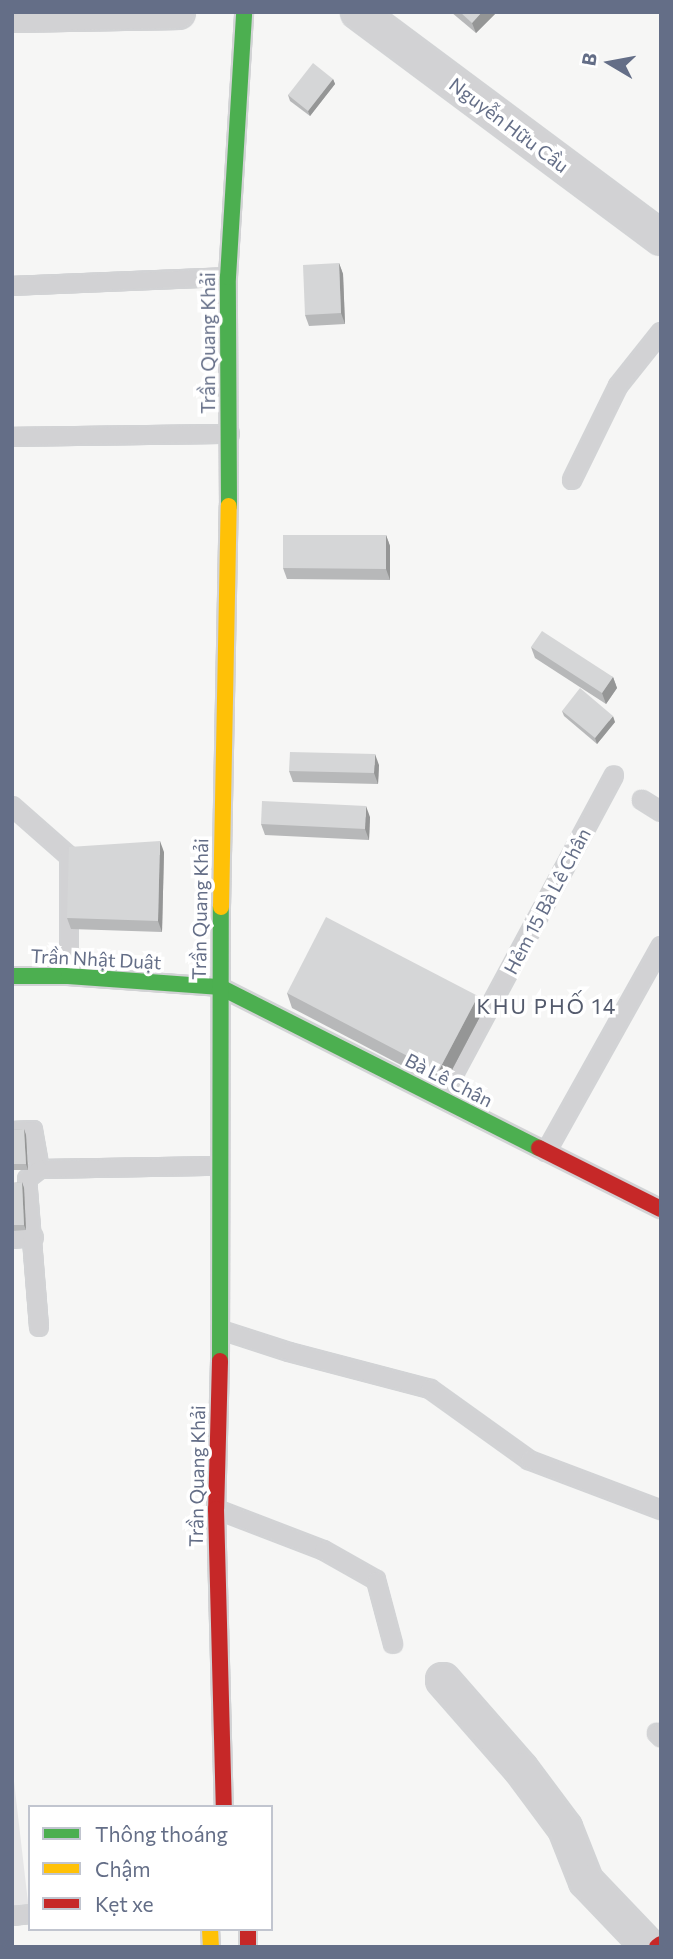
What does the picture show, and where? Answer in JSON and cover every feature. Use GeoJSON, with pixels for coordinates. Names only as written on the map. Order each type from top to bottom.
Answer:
{"type":"FeatureCollection","features":[{"type":"Feature","properties":{"kind":"street"},"geometry":{"type":"LineString","coordinates":[[12,15],[178,12]]}},
{"type":"Feature","properties":{"kind":"street","name":"Trần Quang Khải"},"geometry":{"type":"LineString","coordinates":[[224,1805],[215,1509],[221,1330],[220,987],[230,433],[228,277],[244,12]]}},
{"type":"Feature","properties":{"kind":"street","name":"Nguyễn Hữu Cầu"},"geometry":{"type":"LineString","coordinates":[[358,12],[661,238]]}},
{"type":"Feature","properties":{"kind":"street","name":"Trần Nhật Duật"},"geometry":{"type":"LineString","coordinates":[[12,976],[69,976],[220,987]]}},
{"type":"Feature","properties":{"kind":"street","name":"Bà Lê Chân"},"geometry":{"type":"LineString","coordinates":[[220,987],[661,1209]]}},
{"type":"Feature","properties":{"kind":"street"},"geometry":{"type":"LineString","coordinates":[[443,1680],[521,1769],[565,1828],[586,1881],[649,1947]]}},
{"type":"Feature","properties":{"kind":"lane"},"geometry":{"type":"LineString","coordinates":[[12,286],[228,277]]}},
{"type":"Feature","properties":{"kind":"lane"},"geometry":{"type":"LineString","coordinates":[[572,480],[618,386],[661,332]]}},
{"type":"Feature","properties":{"kind":"lane"},"geometry":{"type":"LineString","coordinates":[[12,436],[230,433]]}},
{"type":"Feature","properties":{"kind":"lane","name":"Hẻm 15 Bà Lê Chân"},"geometry":{"type":"LineString","coordinates":[[440,1100],[614,776]]}},
{"type":"Feature","properties":{"kind":"lane"},"geometry":{"type":"LineString","coordinates":[[642,800],[661,812]]}},
{"type":"Feature","properties":{"kind":"lane"},"geometry":{"type":"LineString","coordinates":[[12,806],[69,856],[69,976]]}},
{"type":"Feature","properties":{"kind":"lane"},"geometry":{"type":"LineString","coordinates":[[546,1152],[661,946]]}},
{"type":"Feature","properties":{"kind":"lane"},"geometry":{"type":"LineString","coordinates":[[12,1131],[33,1130],[40,1169]]}},
{"type":"Feature","properties":{"kind":"lane"},"geometry":{"type":"LineString","coordinates":[[39,1327],[34,1237],[27,1179],[40,1169],[219,1166]]}},
{"type":"Feature","properties":{"kind":"lane"},"geometry":{"type":"LineString","coordinates":[[12,1239],[34,1237]]}},
{"type":"Feature","properties":{"kind":"lane"},"geometry":{"type":"LineString","coordinates":[[221,1330],[430,1389],[529,1460],[661,1510]]}},
{"type":"Feature","properties":{"kind":"lane"},"geometry":{"type":"LineString","coordinates":[[215,1509],[323,1550],[376,1580],[393,1644]]}},
{"type":"Feature","properties":{"kind":"shaded area"},"geometry":{"type":"Polygon","coordinates":[[[12,1764],[28,1911],[12,1913],[12,1764]]]}},
{"type":"Feature","properties":{"kind":"building"},"geometry":{"type":"Polygon","coordinates":[[[460,12],[482,12],[472,23],[460,12]]]}},
{"type":"Feature","properties":{"kind":"building"},"geometry":{"type":"Polygon","coordinates":[[[313,63],[333,79],[308,111],[288,95],[313,63]]]}},
{"type":"Feature","properties":{"kind":"building"},"geometry":{"type":"Polygon","coordinates":[[[339,263],[341,313],[305,315],[303,265],[339,263]]]}},
{"type":"Feature","properties":{"kind":"building"},"geometry":{"type":"Polygon","coordinates":[[[283,535],[386,535],[386,569],[283,568],[283,535]]]}},
{"type":"Feature","properties":{"kind":"building"},"geometry":{"type":"Polygon","coordinates":[[[542,631],[613,677],[602,693],[531,647],[542,631]]]}},
{"type":"Feature","properties":{"kind":"building"},"geometry":{"type":"Polygon","coordinates":[[[580,688],[613,716],[595,738],[562,711],[580,688]]]}},
{"type":"Feature","properties":{"kind":"building"},"geometry":{"type":"Polygon","coordinates":[[[290,752],[375,754],[374,773],[289,771],[290,752]]]}},
{"type":"Feature","properties":{"kind":"building"},"geometry":{"type":"Polygon","coordinates":[[[262,801],[366,806],[365,829],[261,824],[262,801]]]}},
{"type":"Feature","properties":{"kind":"building"},"geometry":{"type":"Polygon","coordinates":[[[160,841],[158,921],[67,918],[69,847],[160,841]]]}},
{"type":"Feature","properties":{"kind":"building"},"geometry":{"type":"Polygon","coordinates":[[[326,917],[478,996],[438,1072],[287,993],[326,917]]]}},
{"type":"Feature","properties":{"kind":"building"},"geometry":{"type":"Polygon","coordinates":[[[24,1129],[26,1164],[12,1164],[12,1130],[24,1129]]]}},
{"type":"Feature","properties":{"kind":"building"},"geometry":{"type":"Polygon","coordinates":[[[22,1182],[24,1225],[12,1225],[12,1183],[22,1182]]]}},
{"type":"Feature","properties":{"kind":"traffic: fast"},"geometry":{"type":"LineString","coordinates":[[229,506],[228,277],[244,12]]}},
{"type":"Feature","properties":{"kind":"traffic: fast"},"geometry":{"type":"LineString","coordinates":[[220,1361],[221,907]]}},
{"type":"Feature","properties":{"kind":"traffic: fast"},"geometry":{"type":"LineString","coordinates":[[12,976],[69,976],[220,987],[539,1148]]}},
{"type":"Feature","properties":{"kind":"traffic: slow"},"geometry":{"type":"LineString","coordinates":[[221,907],[229,506]]}},
{"type":"Feature","properties":{"kind":"traffic: slow"},"geometry":{"type":"LineString","coordinates":[[210,1931],[211,1947]]}},
{"type":"Feature","properties":{"kind":"traffic: jam"},"geometry":{"type":"LineString","coordinates":[[539,1148],[661,1209]]}},
{"type":"Feature","properties":{"kind":"traffic: jam"},"geometry":{"type":"LineString","coordinates":[[220,1361],[216,1509],[224,1805]]}},
{"type":"Feature","properties":{"kind":"traffic: jam"},"geometry":{"type":"LineString","coordinates":[[248,1931],[248,1947]]}},
{"type":"Feature","properties":{"kind":"traffic: jam"},"geometry":{"type":"LineString","coordinates":[[657,1947],[661,1944]]}},
{"type":"Feature","properties":{"kind":"district","name":"KHU PHỐ 14"},"geometry":{"type":"Point","coordinates":[547,1006]}}]}
